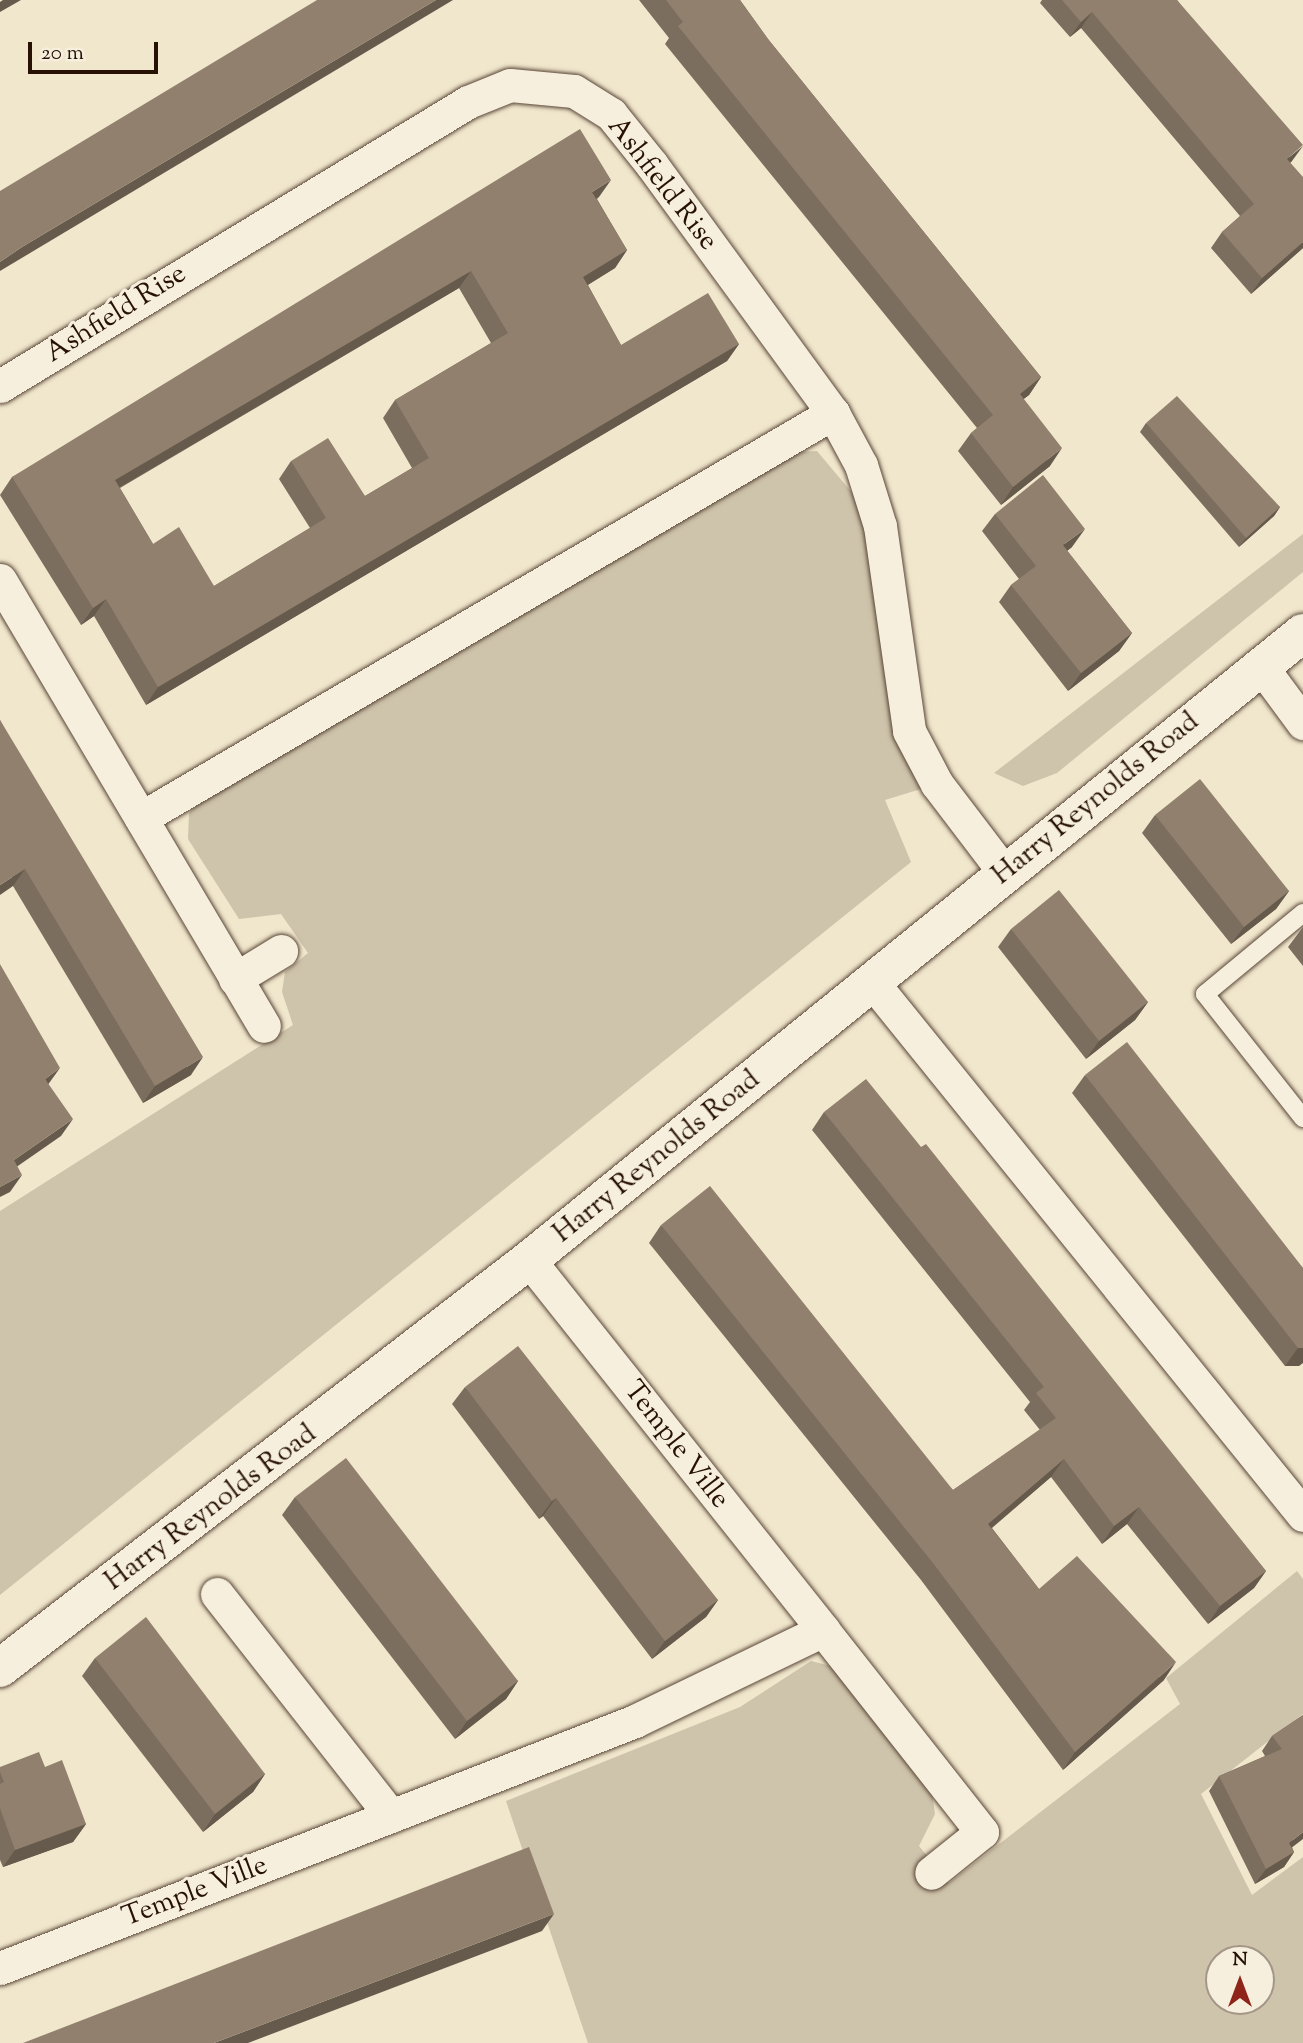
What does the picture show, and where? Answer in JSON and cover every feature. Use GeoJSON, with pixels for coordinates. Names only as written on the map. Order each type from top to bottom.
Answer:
{"type":"FeatureCollection","features":[{"type":"Feature","properties":{"kind":"street","name":"Ashfield Rise"},"geometry":{"type":"LineString","coordinates":[[0,386],[468,102],[510,85],[547,84],[575,91],[611,114],[833,413],[861,465],[880,526],[909,731],[937,784],[1004,872]]}},
{"type":"Feature","properties":{"kind":"street"},"geometry":{"type":"LineString","coordinates":[[141,818],[833,413]]}},
{"type":"Feature","properties":{"kind":"street"},"geometry":{"type":"LineString","coordinates":[[0,580],[264,1026]]}},
{"type":"Feature","properties":{"kind":"street","name":"Harry Reynolds Road"},"geometry":{"type":"LineString","coordinates":[[0,1668],[529,1259],[873,983],[1004,872],[1303,633]]}},
{"type":"Feature","properties":{"kind":"street"},"geometry":{"type":"LineString","coordinates":[[1261,666],[1303,723]]}},
{"type":"Feature","properties":{"kind":"street"},"geometry":{"type":"LineString","coordinates":[[235,979],[281,951]]}},
{"type":"Feature","properties":{"kind":"street"},"geometry":{"type":"LineString","coordinates":[[873,983],[1303,1515]]}},
{"type":"Feature","properties":{"kind":"street","name":"Temple Ville"},"geometry":{"type":"LineString","coordinates":[[529,1259],[982,1832],[931,1873]]}},
{"type":"Feature","properties":{"kind":"street"},"geometry":{"type":"LineString","coordinates":[[217,1594],[391,1816]]}},
{"type":"Feature","properties":{"kind":"street","name":"Temple Ville"},"geometry":{"type":"LineString","coordinates":[[0,1968],[647,1716],[823,1630]]}},
{"type":"Feature","properties":{"kind":"lane"},"geometry":{"type":"LineString","coordinates":[[1303,913],[1205,994],[1303,1118]]}},
{"type":"Feature","properties":{"kind":"shaded area"},"geometry":{"type":"Polygon","coordinates":[[[817,451],[880,526],[937,784],[885,800],[911,862],[0,1595],[0,1211],[293,1025],[282,992],[285,972],[308,953],[281,914],[239,919],[188,839],[189,813],[210,792],[798,452],[817,451]]]}},
{"type":"Feature","properties":{"kind":"shaded area"},"geometry":{"type":"Polygon","coordinates":[[[1303,534],[1303,572],[1057,773],[1023,786],[994,773],[1303,534]]]}},
{"type":"Feature","properties":{"kind":"shaded area"},"geometry":{"type":"Polygon","coordinates":[[[1297,1571],[1303,1579],[1303,1714],[1201,1794],[1252,1895],[1303,1857],[1303,2043],[588,2043],[506,1801],[740,1707],[811,1661],[835,1667],[932,1793],[935,1814],[919,1846],[949,1883],[1180,1704],[1166,1678],[1297,1571]]]}},
{"type":"Feature","properties":{"kind":"building"},"geometry":{"type":"Polygon","coordinates":[[[317,0],[436,0],[0,262],[0,191],[317,0]]]}},
{"type":"Feature","properties":{"kind":"building"},"geometry":{"type":"Polygon","coordinates":[[[666,0],[740,0],[768,39],[1041,377],[1020,394],[1062,448],[1013,487],[971,433],[993,415],[678,26],[683,22],[666,0]]]}},
{"type":"Feature","properties":{"kind":"building"},"geometry":{"type":"Polygon","coordinates":[[[1062,0],[1177,0],[1303,145],[1287,159],[1303,177],[1303,242],[1262,278],[1222,232],[1254,204],[1092,12],[1081,22],[1062,0]]]}},
{"type":"Feature","properties":{"kind":"building"},"geometry":{"type":"Polygon","coordinates":[[[580,129],[611,180],[592,192],[627,250],[583,277],[621,345],[708,293],[739,344],[158,687],[106,599],[93,608],[12,477],[580,129]],[[471,271],[115,480],[153,544],[179,527],[214,586],[326,518],[291,461],[328,438],[365,496],[429,458],[395,400],[508,333],[471,271]]]}},
{"type":"Feature","properties":{"kind":"building"},"geometry":{"type":"Polygon","coordinates":[[[1177,396],[1280,507],[1246,538],[1146,423],[1177,396]]]}},
{"type":"Feature","properties":{"kind":"building"},"geometry":{"type":"Polygon","coordinates":[[[1043,475],[1085,529],[1063,545],[1132,633],[1081,673],[1011,585],[1036,566],[995,514],[1043,475]]]}},
{"type":"Feature","properties":{"kind":"building"},"geometry":{"type":"Polygon","coordinates":[[[0,720],[203,1057],[155,1086],[25,869],[0,885],[0,720]]]}},
{"type":"Feature","properties":{"kind":"building"},"geometry":{"type":"Polygon","coordinates":[[[1200,779],[1289,891],[1244,927],[1155,815],[1200,779]]]}},
{"type":"Feature","properties":{"kind":"building"},"geometry":{"type":"Polygon","coordinates":[[[1059,890],[1148,1002],[1099,1041],[1011,929],[1059,890]]]}},
{"type":"Feature","properties":{"kind":"building"},"geometry":{"type":"Polygon","coordinates":[[[0,964],[60,1068],[45,1079],[73,1119],[14,1160],[22,1175],[0,1187],[0,964]]]}},
{"type":"Feature","properties":{"kind":"building"},"geometry":{"type":"Polygon","coordinates":[[[1127,1042],[1303,1268],[1303,1348],[1298,1348],[1085,1075],[1127,1042]]]}},
{"type":"Feature","properties":{"kind":"building"},"geometry":{"type":"Polygon","coordinates":[[[866,1079],[921,1147],[926,1144],[1266,1571],[1220,1606],[1139,1507],[1114,1526],[1064,1459],[988,1524],[1039,1589],[1077,1556],[1176,1662],[1075,1752],[933,1563],[661,1225],[710,1186],[953,1490],[1056,1418],[1036,1393],[1044,1387],[824,1112],[866,1079]]]}},
{"type":"Feature","properties":{"kind":"building"},"geometry":{"type":"Polygon","coordinates":[[[518,1346],[718,1600],[665,1641],[556,1498],[552,1501],[465,1387],[518,1346]]]}},
{"type":"Feature","properties":{"kind":"building"},"geometry":{"type":"Polygon","coordinates":[[[346,1458],[518,1681],[467,1721],[295,1497],[346,1458]]]}},
{"type":"Feature","properties":{"kind":"building"},"geometry":{"type":"Polygon","coordinates":[[[146,1617],[265,1774],[215,1814],[95,1658],[146,1617]]]}},
{"type":"Feature","properties":{"kind":"building"},"geometry":{"type":"Polygon","coordinates":[[[1303,1715],[1303,1832],[1289,1843],[1294,1852],[1266,1869],[1219,1776],[1282,1749],[1272,1736],[1303,1715]]]}},
{"type":"Feature","properties":{"kind":"building"},"geometry":{"type":"Polygon","coordinates":[[[39,1752],[45,1767],[62,1760],[86,1824],[15,1850],[0,1808],[0,1784],[4,1782],[0,1767],[39,1752]]]}},
{"type":"Feature","properties":{"kind":"building"},"geometry":{"type":"Polygon","coordinates":[[[529,1847],[554,1914],[214,2043],[23,2043],[529,1847]]]}}]}
